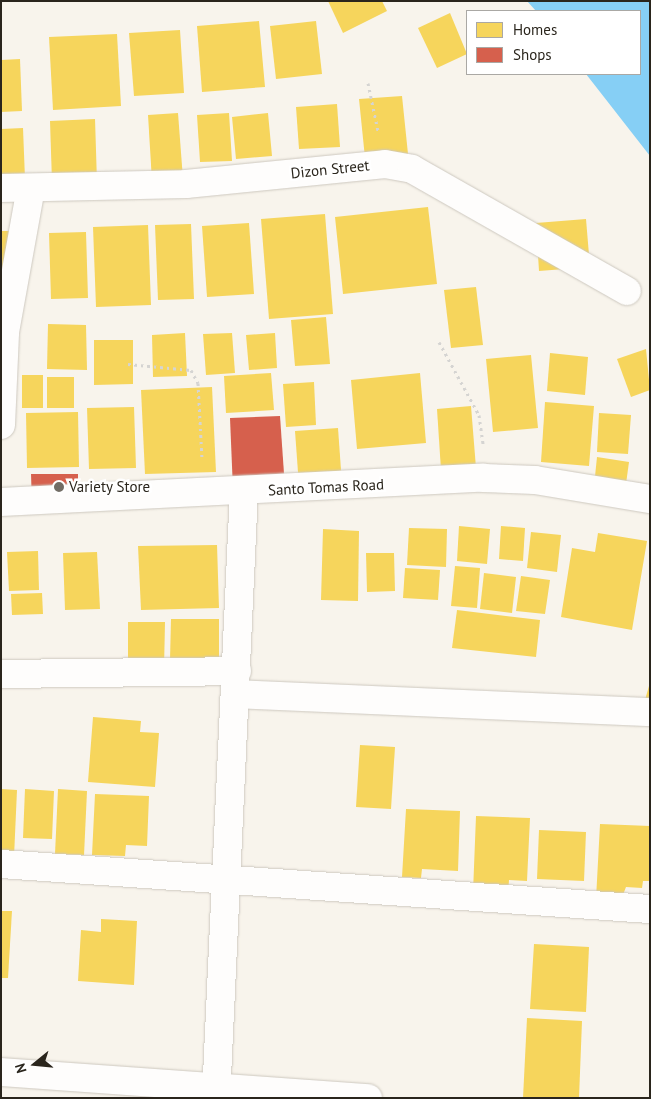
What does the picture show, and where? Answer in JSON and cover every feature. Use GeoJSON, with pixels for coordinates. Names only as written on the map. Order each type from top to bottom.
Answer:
{"type":"FeatureCollection","features":[{"type":"Feature","properties":{"kind":"street","name":"Dizon Street"},"geometry":{"type":"LineString","coordinates":[[1,188],[186,184],[385,164],[412,169],[627,291]]}},
{"type":"Feature","properties":{"kind":"street"},"geometry":{"type":"LineString","coordinates":[[1,425],[5,332],[31,188]]}},
{"type":"Feature","properties":{"kind":"street","name":"Santo Tomas Road"},"geometry":{"type":"LineString","coordinates":[[1,502],[484,478],[536,480],[650,499]]}},
{"type":"Feature","properties":{"kind":"street"},"geometry":{"type":"LineString","coordinates":[[216,1092],[244,491]]}},
{"type":"Feature","properties":{"kind":"street"},"geometry":{"type":"LineString","coordinates":[[1,674],[236,682],[650,712]]}},
{"type":"Feature","properties":{"kind":"street"},"geometry":{"type":"LineString","coordinates":[[1,864],[650,909]]}},
{"type":"Feature","properties":{"kind":"street"},"geometry":{"type":"LineString","coordinates":[[1,1072],[216,1092],[368,1098]]}},
{"type":"Feature","properties":{"kind":"path"},"geometry":{"type":"LineString","coordinates":[[368,83],[385,164]]}},
{"type":"Feature","properties":{"kind":"path"},"geometry":{"type":"LineString","coordinates":[[438,342],[478,415],[484,478]]}},
{"type":"Feature","properties":{"kind":"path"},"geometry":{"type":"LineString","coordinates":[[128,364],[191,370],[198,383],[204,492]]}},
{"type":"Feature","properties":{"kind":"water"},"geometry":{"type":"Polygon","coordinates":[[[527,1],[650,1],[650,156],[587,75],[641,75],[641,10],[535,10],[527,1]]]}},
{"type":"Feature","properties":{"kind":"building: Homes"},"geometry":{"type":"Polygon","coordinates":[[[328,1],[382,1],[387,11],[343,33],[328,1]]]}},
{"type":"Feature","properties":{"kind":"building: Homes"},"geometry":{"type":"Polygon","coordinates":[[[450,13],[466,54],[437,68],[418,28],[450,13]]]}},
{"type":"Feature","properties":{"kind":"building: Homes"},"geometry":{"type":"Polygon","coordinates":[[[259,21],[265,87],[202,92],[197,26],[259,21]]]}},
{"type":"Feature","properties":{"kind":"building: Homes"},"geometry":{"type":"Polygon","coordinates":[[[316,21],[322,74],[276,79],[270,26],[316,21]]]}},
{"type":"Feature","properties":{"kind":"building: Homes"},"geometry":{"type":"Polygon","coordinates":[[[180,30],[184,93],[134,96],[129,33],[180,30]]]}},
{"type":"Feature","properties":{"kind":"building: Homes"},"geometry":{"type":"Polygon","coordinates":[[[117,34],[121,106],[53,110],[49,37],[117,34]]]}},
{"type":"Feature","properties":{"kind":"building: Homes"},"geometry":{"type":"Polygon","coordinates":[[[20,59],[22,111],[1,112],[1,60],[20,59]]]}},
{"type":"Feature","properties":{"kind":"building: Homes"},"geometry":{"type":"Polygon","coordinates":[[[402,96],[408,154],[365,158],[359,99],[402,96]]]}},
{"type":"Feature","properties":{"kind":"building: Homes"},"geometry":{"type":"Polygon","coordinates":[[[337,104],[340,147],[299,149],[296,107],[337,104]]]}},
{"type":"Feature","properties":{"kind":"building: Homes"},"geometry":{"type":"Polygon","coordinates":[[[178,113],[183,179],[152,181],[148,115],[178,113]]]}},
{"type":"Feature","properties":{"kind":"building: Homes"},"geometry":{"type":"Polygon","coordinates":[[[229,113],[232,161],[200,162],[197,115],[229,113]]]}},
{"type":"Feature","properties":{"kind":"building: Homes"},"geometry":{"type":"Polygon","coordinates":[[[268,113],[272,156],[236,159],[232,117],[268,113]]]}},
{"type":"Feature","properties":{"kind":"building: Homes"},"geometry":{"type":"Polygon","coordinates":[[[95,119],[97,182],[52,182],[50,121],[95,119]]]}},
{"type":"Feature","properties":{"kind":"building: Homes"},"geometry":{"type":"Polygon","coordinates":[[[23,128],[25,179],[1,180],[1,129],[23,128]]]}},
{"type":"Feature","properties":{"kind":"building: Homes"},"geometry":{"type":"Polygon","coordinates":[[[428,207],[437,284],[343,294],[335,217],[428,207]]]}},
{"type":"Feature","properties":{"kind":"building: Homes"},"geometry":{"type":"Polygon","coordinates":[[[325,214],[333,314],[269,319],[261,219],[325,214]]]}},
{"type":"Feature","properties":{"kind":"building: Homes"},"geometry":{"type":"Polygon","coordinates":[[[586,219],[590,267],[539,271],[536,223],[586,219]]]}},
{"type":"Feature","properties":{"kind":"building: Homes"},"geometry":{"type":"Polygon","coordinates":[[[249,223],[254,294],[207,297],[202,226],[249,223]]]}},
{"type":"Feature","properties":{"kind":"building: Homes"},"geometry":{"type":"Polygon","coordinates":[[[191,224],[194,299],[158,300],[155,225],[191,224]]]}},
{"type":"Feature","properties":{"kind":"building: Homes"},"geometry":{"type":"Polygon","coordinates":[[[148,225],[151,305],[96,307],[93,227],[148,225]]]}},
{"type":"Feature","properties":{"kind":"building: Homes"},"geometry":{"type":"Polygon","coordinates":[[[1,231],[21,231],[9,270],[1,270],[1,231]]]}},
{"type":"Feature","properties":{"kind":"building: Homes"},"geometry":{"type":"Polygon","coordinates":[[[86,232],[88,298],[51,299],[49,233],[86,232]]]}},
{"type":"Feature","properties":{"kind":"building: Homes"},"geometry":{"type":"Polygon","coordinates":[[[476,287],[483,345],[451,348],[444,290],[476,287]]]}},
{"type":"Feature","properties":{"kind":"building: Homes"},"geometry":{"type":"Polygon","coordinates":[[[326,317],[330,364],[295,366],[291,320],[326,317]]]}},
{"type":"Feature","properties":{"kind":"building: Homes"},"geometry":{"type":"Polygon","coordinates":[[[48,324],[86,325],[87,370],[47,369],[48,324]]]}},
{"type":"Feature","properties":{"kind":"building: Homes"},"geometry":{"type":"Polygon","coordinates":[[[185,333],[187,376],[153,377],[152,335],[185,333]]]}},
{"type":"Feature","properties":{"kind":"building: Homes"},"geometry":{"type":"Polygon","coordinates":[[[232,333],[235,373],[206,375],[203,334],[232,333]]]}},
{"type":"Feature","properties":{"kind":"building: Homes"},"geometry":{"type":"Polygon","coordinates":[[[275,333],[277,368],[249,370],[246,335],[275,333]]]}},
{"type":"Feature","properties":{"kind":"building: Homes"},"geometry":{"type":"Polygon","coordinates":[[[94,340],[133,340],[133,384],[94,385],[94,340]]]}},
{"type":"Feature","properties":{"kind":"building: Homes"},"geometry":{"type":"Polygon","coordinates":[[[646,349],[650,390],[631,397],[617,359],[646,349]]]}},
{"type":"Feature","properties":{"kind":"building: Homes"},"geometry":{"type":"Polygon","coordinates":[[[550,353],[588,357],[585,395],[547,391],[550,353]]]}},
{"type":"Feature","properties":{"kind":"building: Homes"},"geometry":{"type":"Polygon","coordinates":[[[531,355],[538,428],[493,432],[486,359],[531,355]]]}},
{"type":"Feature","properties":{"kind":"building: Homes"},"geometry":{"type":"Polygon","coordinates":[[[271,373],[274,410],[226,413],[224,376],[271,373]]]}},
{"type":"Feature","properties":{"kind":"building: Homes"},"geometry":{"type":"Polygon","coordinates":[[[420,373],[426,443],[357,449],[351,380],[420,373]]]}},
{"type":"Feature","properties":{"kind":"building: Homes"},"geometry":{"type":"Polygon","coordinates":[[[22,375],[43,375],[43,408],[22,408],[22,375]]]}},
{"type":"Feature","properties":{"kind":"building: Homes"},"geometry":{"type":"Polygon","coordinates":[[[47,377],[74,377],[74,408],[47,408],[47,377]]]}},
{"type":"Feature","properties":{"kind":"building: Homes"},"geometry":{"type":"Polygon","coordinates":[[[314,382],[316,425],[286,427],[283,384],[314,382]]]}},
{"type":"Feature","properties":{"kind":"building: Homes"},"geometry":{"type":"Polygon","coordinates":[[[212,387],[216,472],[145,474],[141,390],[212,387]]]}},
{"type":"Feature","properties":{"kind":"building: Homes"},"geometry":{"type":"Polygon","coordinates":[[[545,402],[594,406],[589,466],[541,462],[545,402]]]}},
{"type":"Feature","properties":{"kind":"building: Homes"},"geometry":{"type":"Polygon","coordinates":[[[471,406],[476,468],[441,470],[437,409],[471,406]]]}},
{"type":"Feature","properties":{"kind":"building: Homes"},"geometry":{"type":"Polygon","coordinates":[[[134,407],[136,468],[89,469],[87,408],[134,407]]]}},
{"type":"Feature","properties":{"kind":"building: Homes"},"geometry":{"type":"Polygon","coordinates":[[[78,412],[79,467],[27,468],[26,413],[78,412]]]}},
{"type":"Feature","properties":{"kind":"building: Homes"},"geometry":{"type":"Polygon","coordinates":[[[599,413],[631,415],[628,454],[597,452],[599,413]]]}},
{"type":"Feature","properties":{"kind":"building: Homes"},"geometry":{"type":"Polygon","coordinates":[[[338,428],[342,484],[299,486],[295,431],[338,428]]]}},
{"type":"Feature","properties":{"kind":"building: Homes"},"geometry":{"type":"Polygon","coordinates":[[[597,457],[629,462],[625,491],[594,486],[597,457]]]}},
{"type":"Feature","properties":{"kind":"building: Homes"},"geometry":{"type":"Polygon","coordinates":[[[459,526],[490,529],[487,564],[457,561],[459,526]]]}},
{"type":"Feature","properties":{"kind":"building: Homes"},"geometry":{"type":"Polygon","coordinates":[[[501,526],[525,528],[523,561],[499,559],[501,526]]]}},
{"type":"Feature","properties":{"kind":"building: Homes"},"geometry":{"type":"Polygon","coordinates":[[[409,528],[447,529],[446,567],[407,565],[409,528]]]}},
{"type":"Feature","properties":{"kind":"building: Homes"},"geometry":{"type":"Polygon","coordinates":[[[323,529],[359,531],[358,601],[321,600],[323,529]]]}},
{"type":"Feature","properties":{"kind":"building: Homes"},"geometry":{"type":"Polygon","coordinates":[[[531,532],[561,535],[557,572],[527,568],[531,532]]]}},
{"type":"Feature","properties":{"kind":"building: Homes"},"geometry":{"type":"Polygon","coordinates":[[[598,533],[647,541],[632,630],[561,617],[572,548],[595,552],[598,533]]]}},
{"type":"Feature","properties":{"kind":"building: Homes"},"geometry":{"type":"Polygon","coordinates":[[[217,545],[219,608],[141,610],[138,546],[217,545]]]}},
{"type":"Feature","properties":{"kind":"building: Homes"},"geometry":{"type":"Polygon","coordinates":[[[38,551],[39,590],[9,591],[7,552],[38,551]]]}},
{"type":"Feature","properties":{"kind":"building: Homes"},"geometry":{"type":"Polygon","coordinates":[[[97,552],[100,609],[65,610],[63,553],[97,552]]]}},
{"type":"Feature","properties":{"kind":"building: Homes"},"geometry":{"type":"Polygon","coordinates":[[[366,553],[394,553],[395,591],[367,592],[366,553]]]}},
{"type":"Feature","properties":{"kind":"building: Homes"},"geometry":{"type":"Polygon","coordinates":[[[455,566],[480,568],[477,608],[451,606],[455,566]]]}},
{"type":"Feature","properties":{"kind":"building: Homes"},"geometry":{"type":"Polygon","coordinates":[[[405,568],[440,570],[438,600],[403,598],[405,568]]]}},
{"type":"Feature","properties":{"kind":"building: Homes"},"geometry":{"type":"Polygon","coordinates":[[[484,573],[516,577],[512,613],[480,609],[484,573]]]}},
{"type":"Feature","properties":{"kind":"building: Homes"},"geometry":{"type":"Polygon","coordinates":[[[521,576],[550,580],[545,614],[516,611],[521,576]]]}},
{"type":"Feature","properties":{"kind":"building: Homes"},"geometry":{"type":"Polygon","coordinates":[[[42,593],[43,614],[12,615],[11,594],[42,593]]]}},
{"type":"Feature","properties":{"kind":"building: Homes"},"geometry":{"type":"Polygon","coordinates":[[[457,610],[540,620],[536,657],[452,648],[457,610]]]}},
{"type":"Feature","properties":{"kind":"building: Homes"},"geometry":{"type":"Polygon","coordinates":[[[171,619],[219,619],[219,660],[170,660],[171,619]]]}},
{"type":"Feature","properties":{"kind":"building: Homes"},"geometry":{"type":"Polygon","coordinates":[[[128,622],[165,622],[164,669],[128,669],[128,622]]]}},
{"type":"Feature","properties":{"kind":"building: Homes"},"geometry":{"type":"Polygon","coordinates":[[[650,686],[650,702],[645,700],[650,686]]]}},
{"type":"Feature","properties":{"kind":"building: Homes"},"geometry":{"type":"Polygon","coordinates":[[[93,717],[141,721],[140,732],[159,733],[155,787],[88,782],[93,717]]]}},
{"type":"Feature","properties":{"kind":"building: Homes"},"geometry":{"type":"Polygon","coordinates":[[[360,745],[395,747],[391,809],[356,807],[360,745]]]}},
{"type":"Feature","properties":{"kind":"building: Homes"},"geometry":{"type":"Polygon","coordinates":[[[1,789],[17,790],[14,857],[1,856],[1,789]]]}},
{"type":"Feature","properties":{"kind":"building: Homes"},"geometry":{"type":"Polygon","coordinates":[[[25,789],[54,791],[52,839],[23,838],[25,789]]]}},
{"type":"Feature","properties":{"kind":"building: Homes"},"geometry":{"type":"Polygon","coordinates":[[[58,789],[87,791],[84,855],[55,854],[58,789]]]}},
{"type":"Feature","properties":{"kind":"building: Homes"},"geometry":{"type":"Polygon","coordinates":[[[95,794],[149,796],[147,846],[126,845],[125,856],[92,855],[95,794]]]}},
{"type":"Feature","properties":{"kind":"building: Homes"},"geometry":{"type":"Polygon","coordinates":[[[406,809],[460,811],[458,871],[422,869],[421,878],[402,877],[406,809]]]}},
{"type":"Feature","properties":{"kind":"building: Homes"},"geometry":{"type":"Polygon","coordinates":[[[476,816],[530,818],[527,881],[509,880],[508,894],[473,892],[476,816]]]}},
{"type":"Feature","properties":{"kind":"building: Homes"},"geometry":{"type":"Polygon","coordinates":[[[600,824],[650,826],[650,881],[643,881],[642,888],[626,887],[621,900],[596,899],[600,824]]]}},
{"type":"Feature","properties":{"kind":"building: Homes"},"geometry":{"type":"Polygon","coordinates":[[[539,830],[586,832],[584,881],[537,879],[539,830]]]}},
{"type":"Feature","properties":{"kind":"building: Homes"},"geometry":{"type":"Polygon","coordinates":[[[1,911],[12,911],[8,978],[1,978],[1,911]]]}},
{"type":"Feature","properties":{"kind":"building: Homes"},"geometry":{"type":"Polygon","coordinates":[[[101,919],[137,921],[134,985],[78,981],[81,930],[101,932],[101,919]]]}},
{"type":"Feature","properties":{"kind":"building: Homes"},"geometry":{"type":"Polygon","coordinates":[[[534,944],[589,947],[586,1012],[530,1009],[534,944]]]}},
{"type":"Feature","properties":{"kind":"building: Homes"},"geometry":{"type":"Polygon","coordinates":[[[527,1018],[582,1021],[579,1098],[523,1098],[527,1018]]]}},
{"type":"Feature","properties":{"kind":"building: Shops"},"geometry":{"type":"Polygon","coordinates":[[[280,416],[285,488],[233,490],[230,418],[280,416]]]}},
{"type":"Feature","properties":{"kind":"building: Shops"},"geometry":{"type":"Polygon","coordinates":[[[31,474],[78,474],[78,506],[32,506],[31,474]]]}},
{"type":"Feature","properties":{"kind":"place","name":"Variety Store"},"geometry":{"type":"Point","coordinates":[59,487]}}]}
